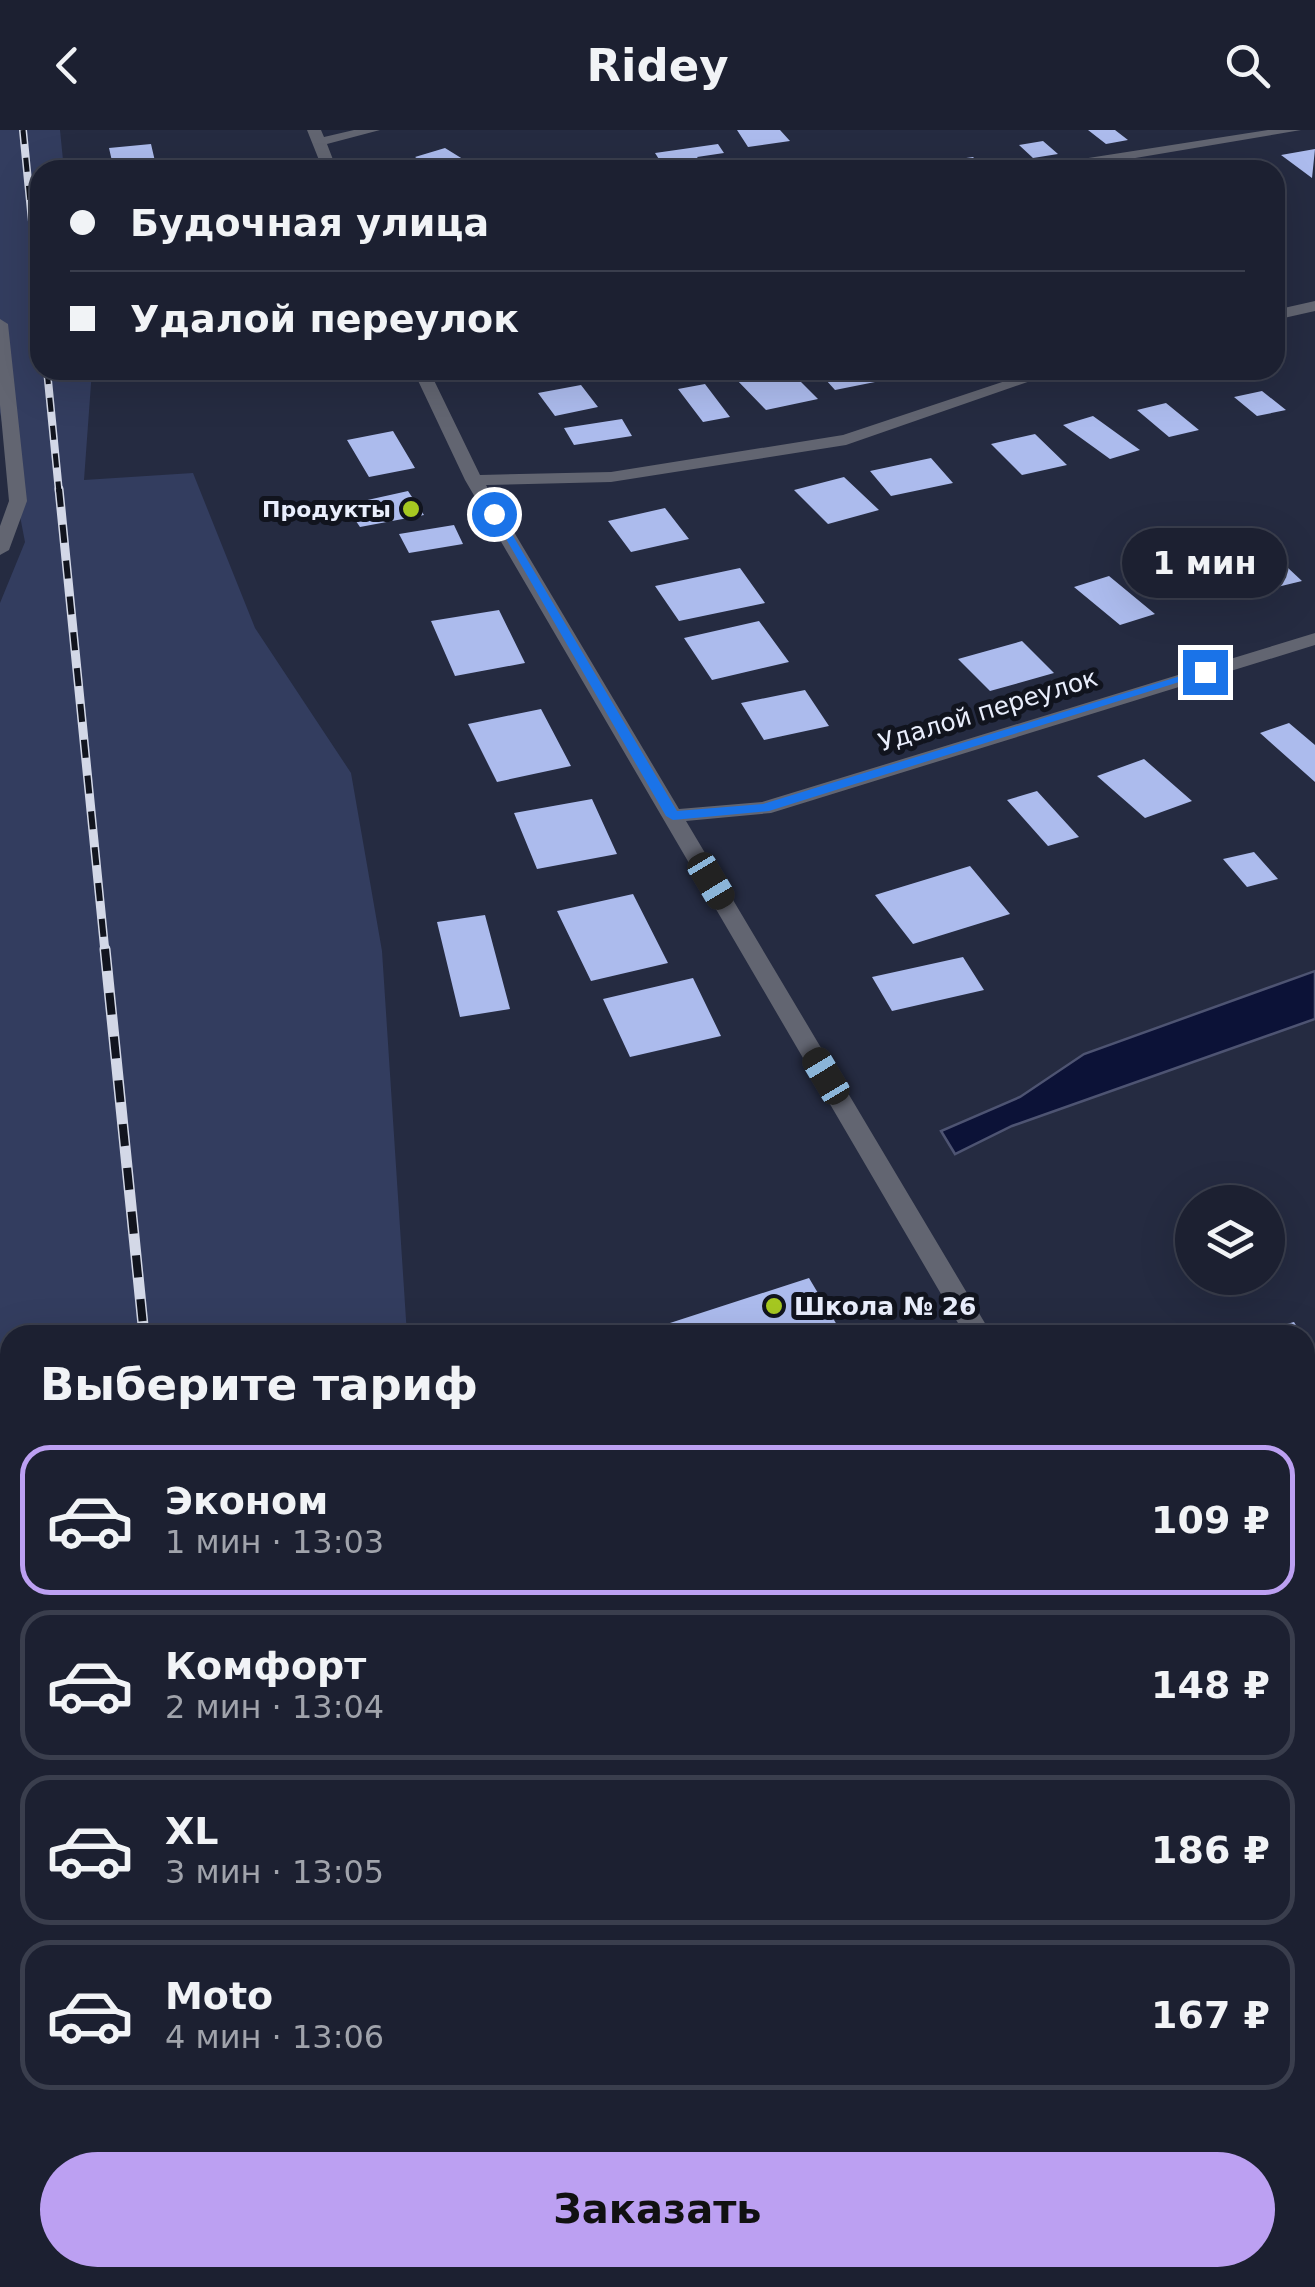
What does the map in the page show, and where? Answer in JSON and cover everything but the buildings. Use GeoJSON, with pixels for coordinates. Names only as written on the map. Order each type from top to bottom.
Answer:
{"type":"FeatureCollection","features":[{"type":"Feature","properties":{"kind":"street"},"geometry":{"type":"LineString","coordinates":[[326,160],[316,136],[374,130]]}},
{"type":"Feature","properties":{"kind":"street"},"geometry":{"type":"LineString","coordinates":[[1101,160],[1294,130]]}},
{"type":"Feature","properties":{"kind":"street"},"geometry":{"type":"LineString","coordinates":[[1285,313],[1315,306]]}},
{"type":"Feature","properties":{"kind":"street"},"geometry":{"type":"LineString","coordinates":[[0,324],[18,501],[0,550]]}},
{"type":"Feature","properties":{"kind":"street"},"geometry":{"type":"LineString","coordinates":[[426,380],[474,480],[974,1325]]}},
{"type":"Feature","properties":{"kind":"street"},"geometry":{"type":"LineString","coordinates":[[474,480],[611,477],[846,440],[1024,380]]}},
{"type":"Feature","properties":{"kind":"street","name":"Удалой переулок"},"geometry":{"type":"LineString","coordinates":[[673,816],[764,808],[1315,638]]}},
{"type":"Feature","properties":{"kind":"shaded area"},"geometry":{"type":"Polygon","coordinates":[[[0,130],[60,130],[63,160],[30,160],[30,380],[91,380],[84,480],[193,473],[255,628],[351,773],[382,951],[406,1325],[0,1325],[0,603],[25,542],[0,412],[0,130]]]}},
{"type":"Feature","properties":{"kind":"shaded area"},"geometry":{"type":"Polygon","coordinates":[[[1315,971],[1315,1019],[1012,1126],[955,1154],[941,1131],[1020,1097],[1084,1054],[1315,971]]]}},
{"type":"Feature","properties":{"kind":"railway"},"geometry":{"type":"LineString","coordinates":[[23,130],[30,201]]}},
{"type":"Feature","properties":{"kind":"railway"},"geometry":{"type":"LineString","coordinates":[[48,380],[59,492]]}},
{"type":"Feature","properties":{"kind":"railway"},"geometry":{"type":"LineString","coordinates":[[59,489],[105,952]]}},
{"type":"Feature","properties":{"kind":"railway"},"geometry":{"type":"LineString","coordinates":[[105,949],[143,1325]]}},
{"type":"Feature","properties":{"kind":"place","name":"Продукты"},"geometry":{"type":"Point","coordinates":[411,509]}},
{"type":"Feature","properties":{"kind":"place","name":"Школа № 26"},"geometry":{"type":"Point","coordinates":[774,1306]}},
{"type":"Feature","properties":{"kind":"route"},"geometry":{"type":"LineString","coordinates":[[494,514],[673,816],[764,808],[1205,672]]}}]}
